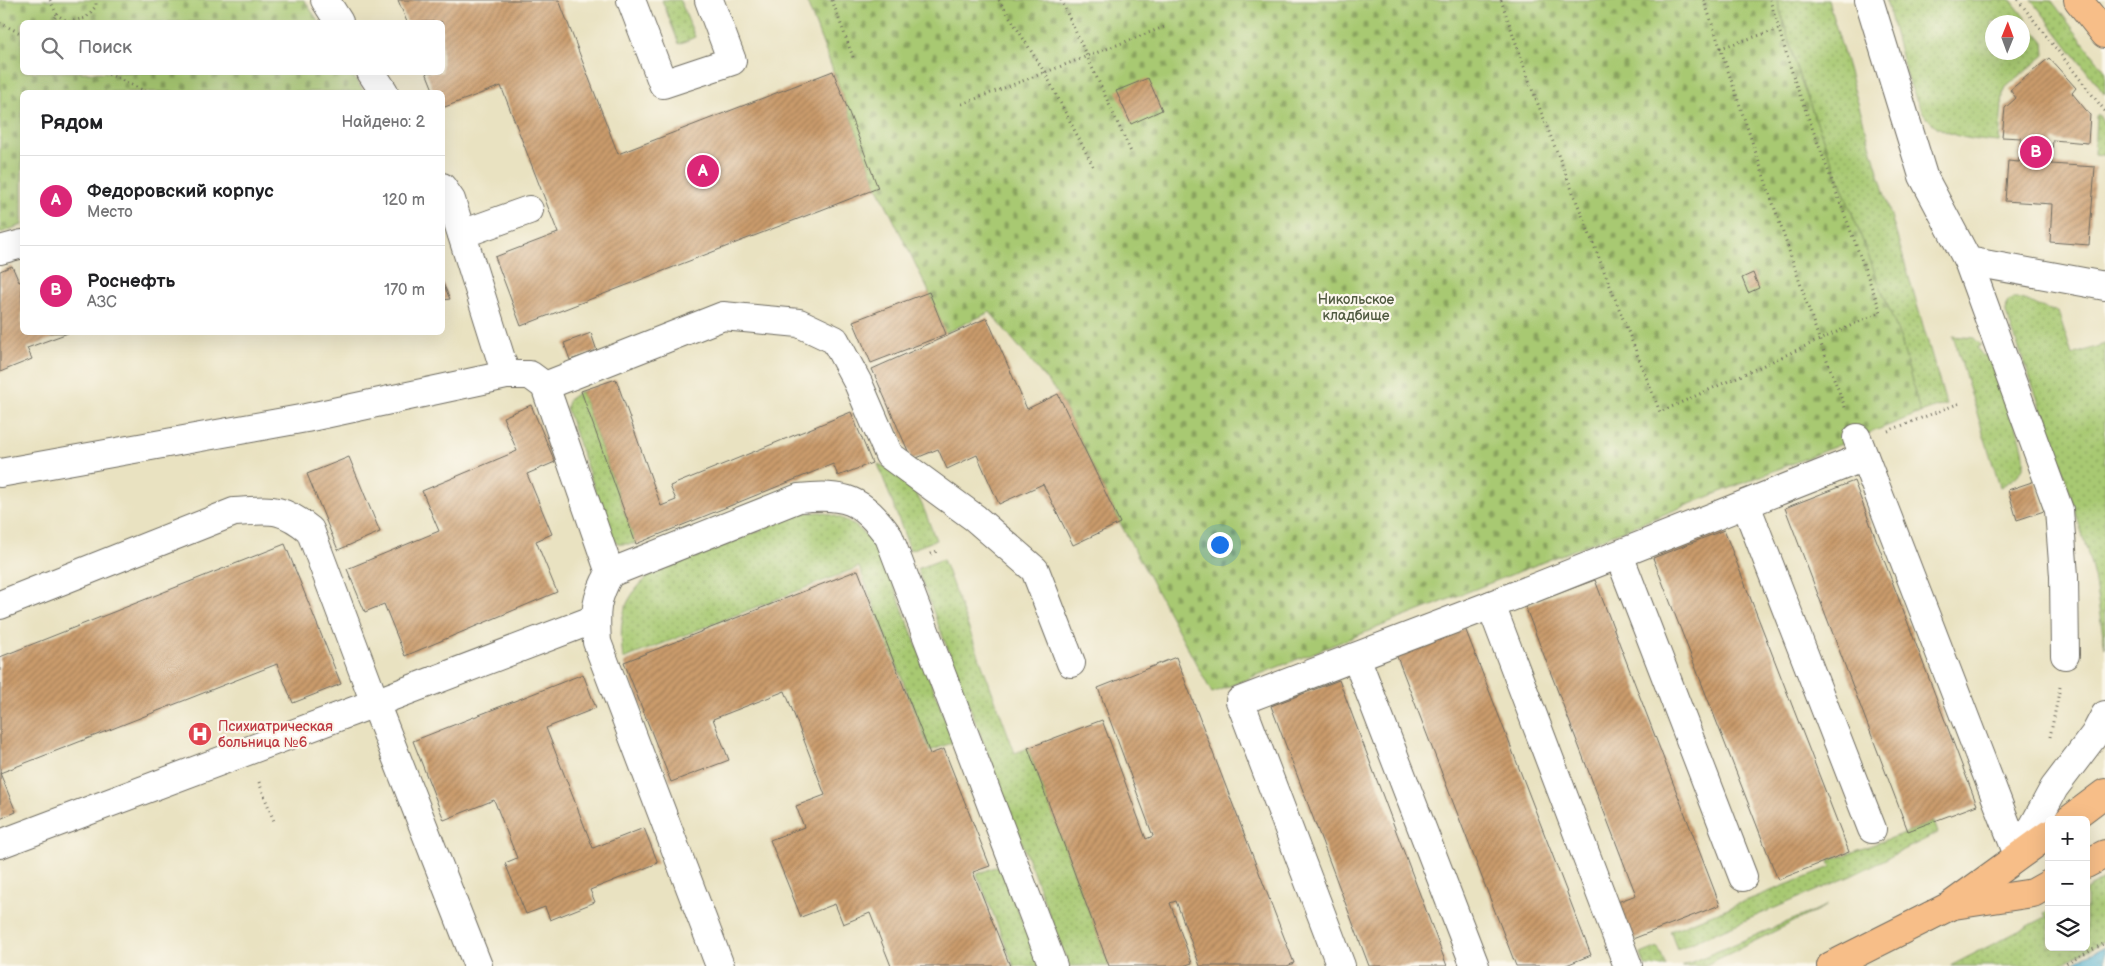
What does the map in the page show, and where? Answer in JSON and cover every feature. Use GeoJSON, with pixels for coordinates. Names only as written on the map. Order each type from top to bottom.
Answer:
{"type":"FeatureCollection","features":[{"type":"Feature","properties":{"kind":"main road"},"geometry":{"type":"LineString","coordinates":[[2078,0],[2105,34]]}},
{"type":"Feature","properties":{"kind":"main road"},"geometry":{"type":"LineString","coordinates":[[2074,816],[2105,793]]}},
{"type":"Feature","properties":{"kind":"main road"},"geometry":{"type":"LineString","coordinates":[[1831,966],[1950,906],[2045,837]]}},
{"type":"Feature","properties":{"kind":"main road"},"geometry":{"type":"LineString","coordinates":[[2090,862],[2105,854]]}},
{"type":"Feature","properties":{"kind":"main road"},"geometry":{"type":"LineString","coordinates":[[1950,906],[2034,893],[2045,886]]}},
{"type":"Feature","properties":{"kind":"lane"},"geometry":{"type":"LineString","coordinates":[[325,0],[338,20]]}},
{"type":"Feature","properties":{"kind":"lane"},"geometry":{"type":"LineString","coordinates":[[631,0],[663,84],[732,61],[709,0]]}},
{"type":"Feature","properties":{"kind":"lane"},"geometry":{"type":"LineString","coordinates":[[1869,0],[1923,176],[1968,262],[2058,510],[2064,576],[2065,654]]}},
{"type":"Feature","properties":{"kind":"lane"},"geometry":{"type":"LineString","coordinates":[[373,75],[383,90]]}},
{"type":"Feature","properties":{"kind":"lane"},"geometry":{"type":"LineString","coordinates":[[445,197],[462,234],[506,375]]}},
{"type":"Feature","properties":{"kind":"lane"},"geometry":{"type":"LineString","coordinates":[[462,234],[529,210]]}},
{"type":"Feature","properties":{"kind":"lane"},"geometry":{"type":"LineString","coordinates":[[0,250],[20,245]]}},
{"type":"Feature","properties":{"kind":"lane"},"geometry":{"type":"LineString","coordinates":[[1968,262],[2105,286]]}},
{"type":"Feature","properties":{"kind":"lane"},"geometry":{"type":"LineString","coordinates":[[545,386],[724,316],[799,323],[835,340],[858,383],[889,455],[975,518],[1035,570],[1072,663]]}},
{"type":"Feature","properties":{"kind":"lane"},"geometry":{"type":"LineString","coordinates":[[0,473],[306,418],[506,375],[530,375],[545,386],[610,573]]}},
{"type":"Feature","properties":{"kind":"lane"},"geometry":{"type":"LineString","coordinates":[[1341,966],[1240,701],[1491,606],[1746,505],[1861,448],[2018,855]]}},
{"type":"Feature","properties":{"kind":"lane"},"geometry":{"type":"LineString","coordinates":[[720,966],[597,642],[595,619],[598,593],[610,573],[799,498],[829,495],[854,502],[874,516],[889,537],[1053,966]]}},
{"type":"Feature","properties":{"kind":"lane"},"geometry":{"type":"LineString","coordinates":[[1746,505],[1872,829]]}},
{"type":"Feature","properties":{"kind":"lane"},"geometry":{"type":"LineString","coordinates":[[0,605],[234,512],[276,510],[292,516],[310,530],[375,703],[478,966]]}},
{"type":"Feature","properties":{"kind":"lane"},"geometry":{"type":"LineString","coordinates":[[1619,555],[1743,877]]}},
{"type":"Feature","properties":{"kind":"lane"},"geometry":{"type":"LineString","coordinates":[[1491,606],[1628,966]]}},
{"type":"Feature","properties":{"kind":"lane"},"geometry":{"type":"LineString","coordinates":[[0,844],[595,619]]}},
{"type":"Feature","properties":{"kind":"lane"},"geometry":{"type":"LineString","coordinates":[[1356,657],[1475,966]]}},
{"type":"Feature","properties":{"kind":"lane"},"geometry":{"type":"LineString","coordinates":[[2018,855],[2054,788],[2095,734],[2105,715]]}},
{"type":"Feature","properties":{"kind":"path"},"geometry":{"type":"LineString","coordinates":[[50,0],[57,15],[66,20]]}},
{"type":"Feature","properties":{"kind":"path"},"geometry":{"type":"LineString","coordinates":[[78,20],[86,18],[96,6],[96,0]]}},
{"type":"Feature","properties":{"kind":"path"},"geometry":{"type":"LineString","coordinates":[[832,0],[854,60]]}},
{"type":"Feature","properties":{"kind":"path"},"geometry":{"type":"LineString","coordinates":[[999,0],[1045,73],[1093,166]]}},
{"type":"Feature","properties":{"kind":"path"},"geometry":{"type":"LineString","coordinates":[[1061,0],[1130,152]]}},
{"type":"Feature","properties":{"kind":"path"},"geometry":{"type":"LineString","coordinates":[[1501,0],[1532,89],[1660,412],[1881,312],[1795,82],[1770,0]]}},
{"type":"Feature","properties":{"kind":"path"},"geometry":{"type":"LineString","coordinates":[[1704,0],[1819,339],[1861,448]]}},
{"type":"Feature","properties":{"kind":"path"},"geometry":{"type":"LineString","coordinates":[[2018,0],[2105,111]]}},
{"type":"Feature","properties":{"kind":"path"},"geometry":{"type":"LineString","coordinates":[[53,20],[57,15]]}},
{"type":"Feature","properties":{"kind":"path"},"geometry":{"type":"LineString","coordinates":[[0,23],[20,33]]}},
{"type":"Feature","properties":{"kind":"path"},"geometry":{"type":"LineString","coordinates":[[962,104],[1164,27]]}},
{"type":"Feature","properties":{"kind":"path"},"geometry":{"type":"LineString","coordinates":[[1720,48],[1779,29]]}},
{"type":"Feature","properties":{"kind":"path"},"geometry":{"type":"LineString","coordinates":[[110,75],[143,90]]}},
{"type":"Feature","properties":{"kind":"path"},"geometry":{"type":"LineString","coordinates":[[1892,429],[1960,403]]}},
{"type":"Feature","properties":{"kind":"path"},"geometry":{"type":"LineString","coordinates":[[2048,746],[2065,654]]}},
{"type":"Feature","properties":{"kind":"path"},"geometry":{"type":"LineString","coordinates":[[248,751],[275,824]]}},
{"type":"Feature","properties":{"kind":"path"},"geometry":{"type":"LineString","coordinates":[[2062,966],[2105,943]]}},
{"type":"Feature","properties":{"kind":"green space"},"geometry":{"type":"Polygon","coordinates":[[[0,0],[304,0],[318,20],[20,20],[20,75],[352,75],[363,90],[20,90],[20,226],[0,233],[0,0]]]}},
{"type":"Feature","properties":{"kind":"green space"},"geometry":{"type":"Polygon","coordinates":[[[662,0],[680,0],[695,37],[679,44],[662,0]]]}},
{"type":"Feature","properties":{"kind":"green space","name":"Никольское кладбище"},"geometry":{"type":"Polygon","coordinates":[[[806,0],[1777,0],[1800,79],[1901,340],[1920,413],[1212,693],[1120,523],[1058,394],[990,312],[945,333],[929,292],[878,188],[806,0]]]}},
{"type":"Feature","properties":{"kind":"green space"},"geometry":{"type":"Polygon","coordinates":[[[1777,0],[1828,0],[1946,404],[1920,413],[1901,340],[1800,79],[1777,0]]]}},
{"type":"Feature","properties":{"kind":"green space"},"geometry":{"type":"Polygon","coordinates":[[[1886,0],[2011,0],[2023,15],[1985,15],[1985,60],[2030,60],[2030,24],[2044,42],[2045,55],[2006,87],[2003,94],[1999,142],[1954,135],[1937,127],[1930,121],[1922,111],[1909,82],[1886,0]]]}},
{"type":"Feature","properties":{"kind":"green space"},"geometry":{"type":"Polygon","coordinates":[[[2032,0],[2052,1],[2105,71],[2105,95],[2032,0]]]}},
{"type":"Feature","properties":{"kind":"green space"},"geometry":{"type":"Polygon","coordinates":[[[2098,114],[2105,124],[2105,158],[2103,155],[2094,154],[2096,116],[2098,114]]]}},
{"type":"Feature","properties":{"kind":"green space"},"geometry":{"type":"Polygon","coordinates":[[[2014,298],[2058,311],[2072,355],[2105,344],[2105,648],[2094,577],[2088,554],[2060,460],[2006,313],[2007,302],[2014,298]]]}},
{"type":"Feature","properties":{"kind":"green space"},"geometry":{"type":"Polygon","coordinates":[[[1953,336],[1974,338],[1981,345],[1977,348],[1983,356],[1988,354],[2021,442],[2024,455],[2023,468],[2018,475],[2000,487],[1953,336]]]}},
{"type":"Feature","properties":{"kind":"green space"},"geometry":{"type":"Polygon","coordinates":[[[581,391],[636,544],[620,544],[612,539],[566,407],[569,399],[581,391]]]}},
{"type":"Feature","properties":{"kind":"green space"},"geometry":{"type":"Polygon","coordinates":[[[878,464],[902,477],[910,485],[922,504],[936,540],[910,550],[878,464]]]}},
{"type":"Feature","properties":{"kind":"green space"},"geometry":{"type":"Polygon","coordinates":[[[821,512],[842,519],[864,533],[883,558],[954,742],[930,751],[859,567],[623,659],[621,634],[624,613],[632,594],[649,576],[802,513],[821,512]]]}},
{"type":"Feature","properties":{"kind":"green space"},"geometry":{"type":"Polygon","coordinates":[[[943,559],[1015,753],[1028,748],[1109,966],[1069,966],[917,569],[943,559]]]}},
{"type":"Feature","properties":{"kind":"green space"},"geometry":{"type":"Polygon","coordinates":[[[1934,822],[1938,833],[1851,876],[1677,949],[1670,931],[1831,867],[1829,861],[1934,822]]]}},
{"type":"Feature","properties":{"kind":"green space"},"geometry":{"type":"Polygon","coordinates":[[[1000,865],[1040,966],[1014,966],[977,874],[1000,865]]]}},
{"type":"Feature","properties":{"kind":"green space"},"geometry":{"type":"Polygon","coordinates":[[[2105,879],[2105,941],[2090,949],[2090,906],[2090,888],[2105,879]]]}},
{"type":"Feature","properties":{"kind":"green space"},"geometry":{"type":"Polygon","coordinates":[[[1828,905],[1704,966],[1682,966],[1828,905]]]}},
{"type":"Feature","properties":{"kind":"green space"},"geometry":{"type":"Polygon","coordinates":[[[2045,918],[2045,951],[2086,951],[2057,966],[1950,966],[2045,918]]]}},
{"type":"Feature","properties":{"kind":"green space"},"geometry":{"type":"Polygon","coordinates":[[[1658,947],[1666,966],[1645,966],[1641,954],[1658,947]]]}},
{"type":"Feature","properties":{"kind":"water"},"geometry":{"type":"Polygon","coordinates":[[[2105,946],[2105,966],[2067,966],[2105,946]]]}},
{"type":"Feature","properties":{"kind":"building"},"geometry":{"type":"Polygon","coordinates":[[[398,0],[559,0],[618,154],[833,71],[878,188],[521,326],[495,257],[558,233],[501,86],[445,107],[445,90],[433,90],[427,75],[445,75],[445,20],[406,20],[398,0]]]}},
{"type":"Feature","properties":{"kind":"building"},"geometry":{"type":"Polygon","coordinates":[[[2049,58],[2076,88],[2072,93],[2090,115],[2088,143],[2053,140],[2051,164],[2095,167],[2089,245],[2050,242],[2052,204],[2005,201],[2008,161],[2019,162],[2021,138],[2002,137],[2005,108],[2016,98],[2010,90],[2049,58]]]}},
{"type":"Feature","properties":{"kind":"building"},"geometry":{"type":"Polygon","coordinates":[[[1148,78],[1162,110],[1131,124],[1116,91],[1148,78]]]}},
{"type":"Feature","properties":{"kind":"building"},"geometry":{"type":"Polygon","coordinates":[[[12,266],[20,282],[20,335],[63,335],[27,348],[32,359],[0,372],[0,271],[12,266]]]}},
{"type":"Feature","properties":{"kind":"building"},"geometry":{"type":"Polygon","coordinates":[[[1753,273],[1759,288],[1748,293],[1742,278],[1753,273]]]}},
{"type":"Feature","properties":{"kind":"building"},"geometry":{"type":"Polygon","coordinates":[[[445,288],[450,299],[445,300],[445,288]]]}},
{"type":"Feature","properties":{"kind":"building"},"geometry":{"type":"Polygon","coordinates":[[[929,292],[946,334],[871,363],[853,321],[929,292]]]}},
{"type":"Feature","properties":{"kind":"building"},"geometry":{"type":"Polygon","coordinates":[[[987,318],[1027,409],[1058,394],[1120,523],[1073,545],[1043,484],[999,504],[977,455],[947,469],[938,449],[912,460],[872,369],[987,318]]]}},
{"type":"Feature","properties":{"kind":"building"},"geometry":{"type":"Polygon","coordinates":[[[591,333],[597,351],[570,360],[564,343],[591,333]]]}},
{"type":"Feature","properties":{"kind":"building"},"geometry":{"type":"Polygon","coordinates":[[[616,379],[661,506],[676,500],[670,486],[851,412],[872,463],[838,476],[833,464],[636,544],[581,391],[616,379]]]}},
{"type":"Feature","properties":{"kind":"building"},"geometry":{"type":"Polygon","coordinates":[[[531,405],[555,462],[527,474],[552,534],[536,541],[557,592],[405,656],[384,604],[365,612],[347,569],[439,531],[422,491],[517,451],[503,417],[531,405]]]}},
{"type":"Feature","properties":{"kind":"building"},"geometry":{"type":"Polygon","coordinates":[[[349,457],[380,532],[338,550],[307,474],[349,457]]]}},
{"type":"Feature","properties":{"kind":"building"},"geometry":{"type":"Polygon","coordinates":[[[1854,481],[1977,805],[1908,831],[1785,508],[1854,481]]]}},
{"type":"Feature","properties":{"kind":"building"},"geometry":{"type":"Polygon","coordinates":[[[2035,481],[2044,511],[2017,520],[2008,490],[2035,481]]]}},
{"type":"Feature","properties":{"kind":"building"},"geometry":{"type":"Polygon","coordinates":[[[1724,530],[1849,852],[1778,880],[1653,558],[1724,530]]]}},
{"type":"Feature","properties":{"kind":"building"},"geometry":{"type":"Polygon","coordinates":[[[285,544],[341,684],[293,703],[277,664],[0,773],[0,657],[285,544]]]}},
{"type":"Feature","properties":{"kind":"building"},"geometry":{"type":"Polygon","coordinates":[[[858,570],[930,754],[944,749],[990,866],[973,872],[1010,966],[891,966],[870,913],[843,924],[835,904],[801,917],[770,840],[804,827],[796,806],[825,795],[785,691],[713,719],[729,760],[671,782],[624,662],[858,570]]]}},
{"type":"Feature","properties":{"kind":"building"},"geometry":{"type":"Polygon","coordinates":[[[1595,580],[1720,905],[1630,940],[1615,903],[1636,895],[1525,606],[1595,580]]]}},
{"type":"Feature","properties":{"kind":"building"},"geometry":{"type":"Polygon","coordinates":[[[1465,628],[1591,955],[1564,966],[1516,966],[1396,654],[1465,628]]]}},
{"type":"Feature","properties":{"kind":"building"},"geometry":{"type":"Polygon","coordinates":[[[1176,657],[1294,963],[1287,966],[1200,966],[1176,901],[1170,903],[1192,963],[1183,966],[1109,966],[1028,748],[1102,720],[1146,839],[1153,836],[1098,688],[1176,657]]]}},
{"type":"Feature","properties":{"kind":"building"},"geometry":{"type":"Polygon","coordinates":[[[583,674],[596,708],[546,728],[593,848],[644,828],[658,863],[590,890],[595,902],[550,920],[545,907],[526,914],[505,863],[517,858],[494,800],[444,820],[413,741],[583,674]]]}},
{"type":"Feature","properties":{"kind":"building"},"geometry":{"type":"Polygon","coordinates":[[[1339,680],[1447,966],[1369,966],[1271,706],[1339,680]]]}},
{"type":"Feature","properties":{"kind":"building"},"geometry":{"type":"Polygon","coordinates":[[[0,773],[16,812],[0,819],[0,773]]]}},
{"type":"Feature","properties":{"kind":"place","name":"Роснефть"},"geometry":{"type":"Point","coordinates":[2036,152]}},
{"type":"Feature","properties":{"kind":"place","name":"Федоровский корпус"},"geometry":{"type":"Point","coordinates":[703,171]}},
{"type":"Feature","properties":{"kind":"place","name":"Психиатрическая больница №6"},"geometry":{"type":"Point","coordinates":[200,734]}}]}
